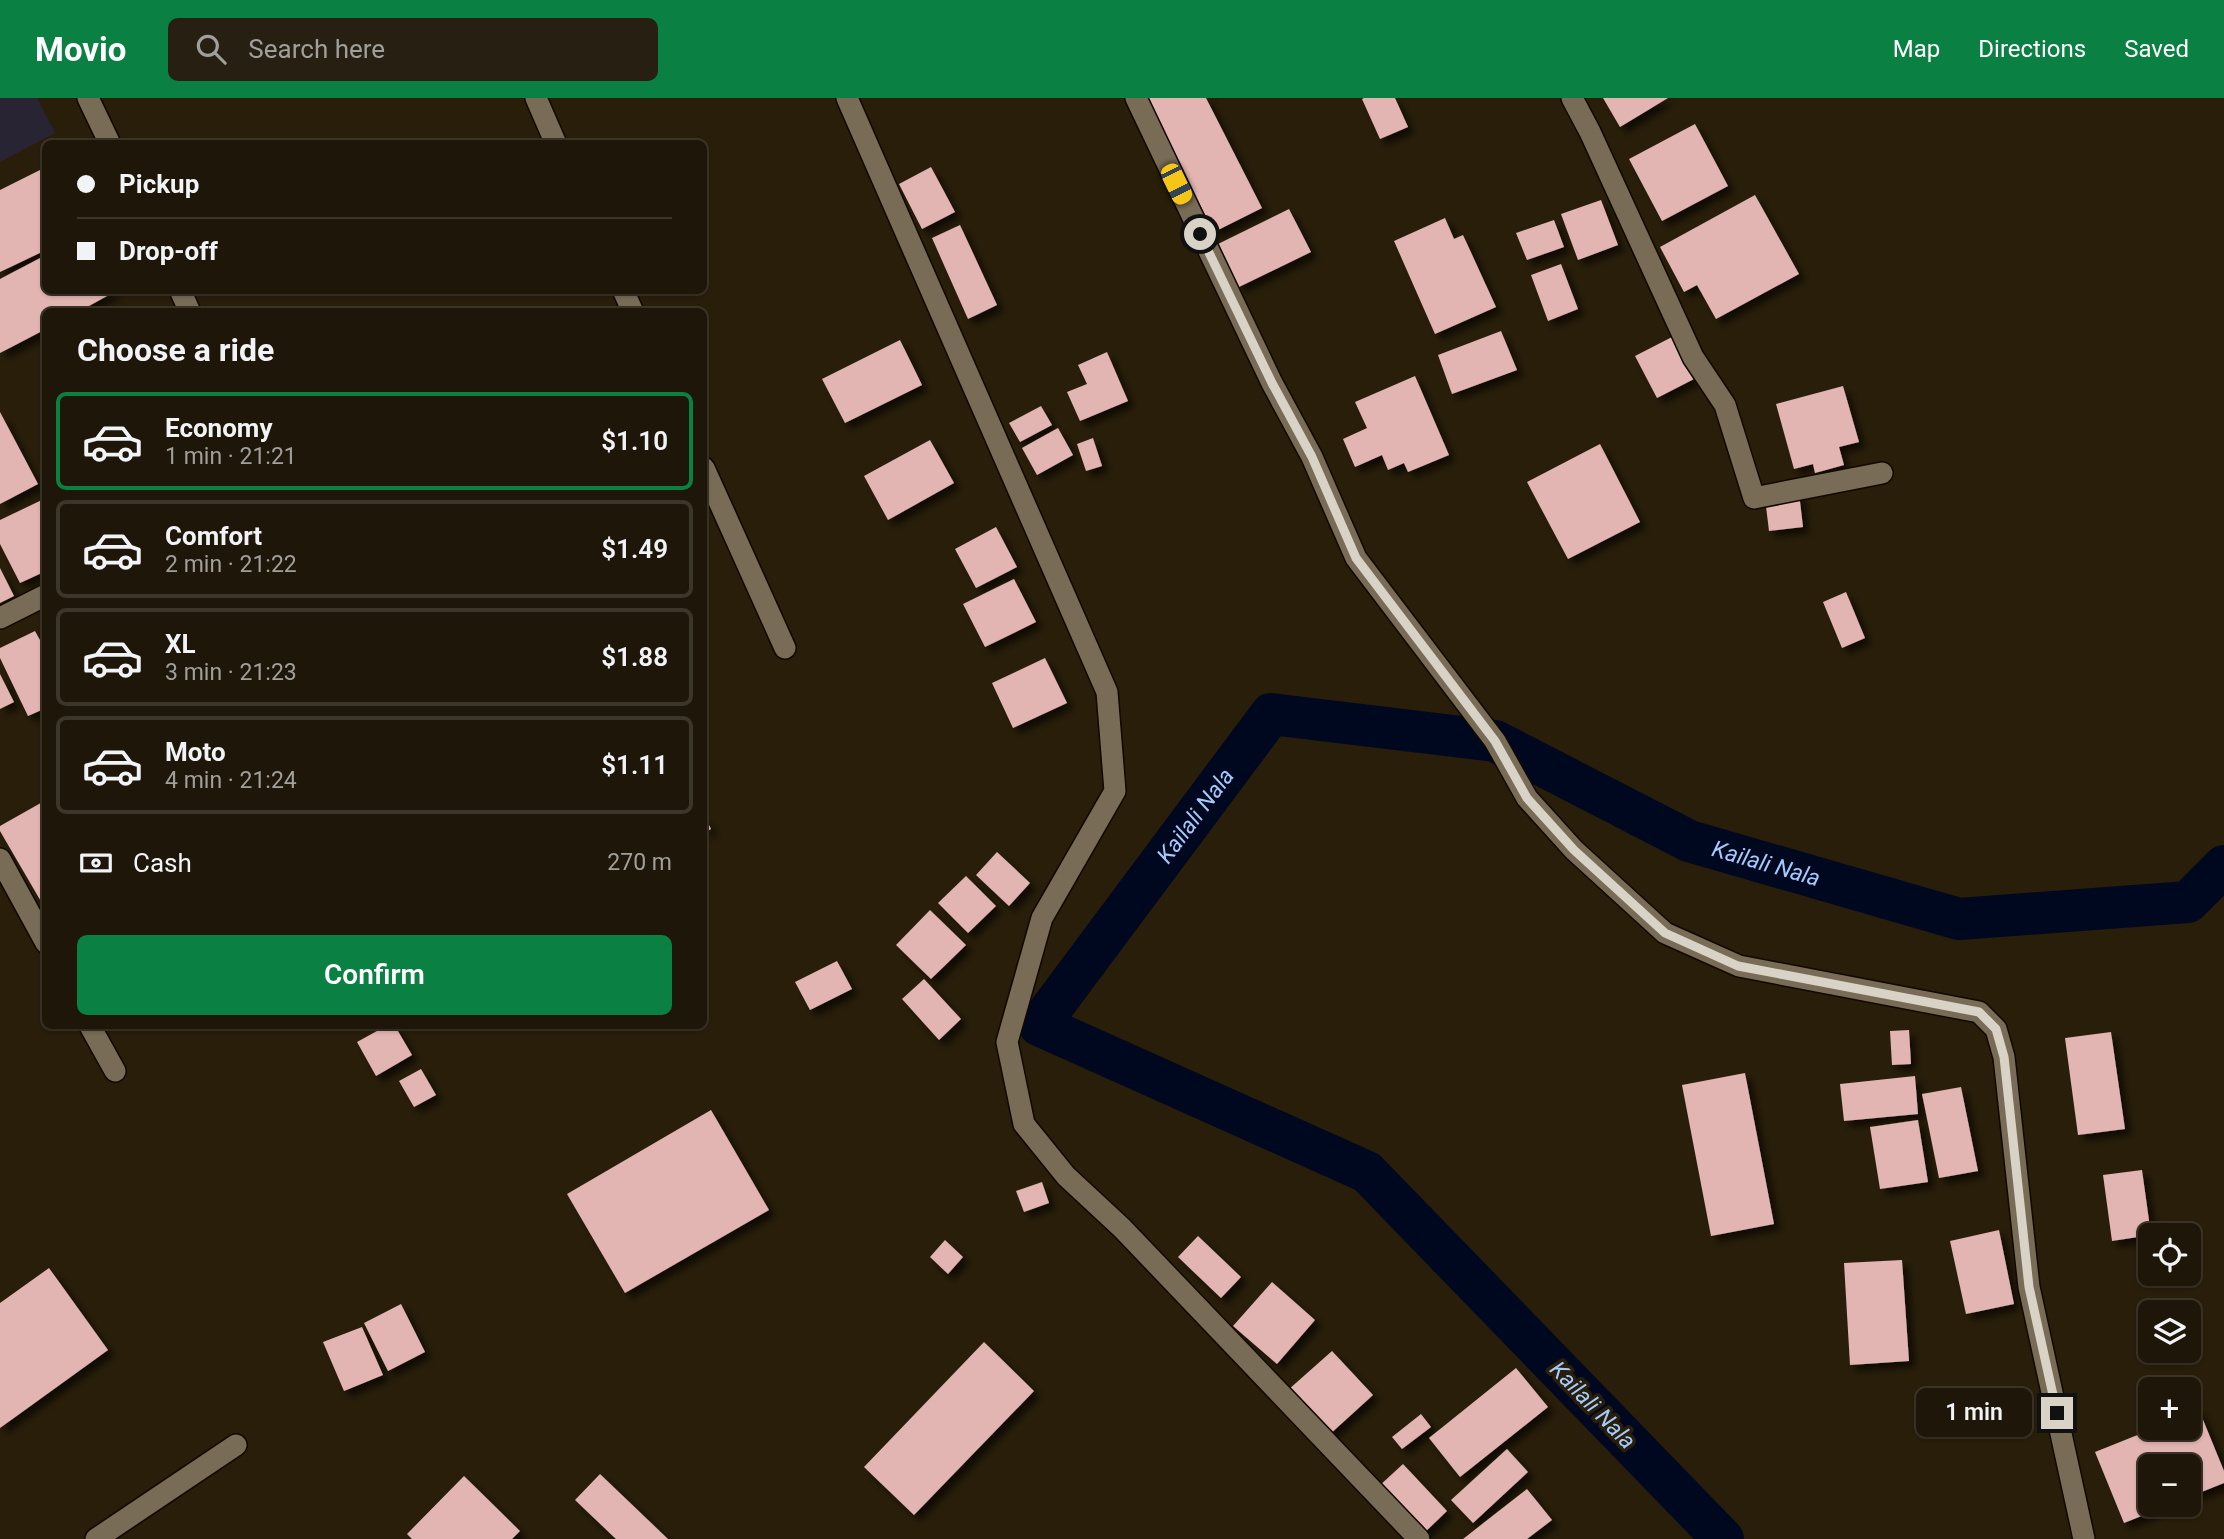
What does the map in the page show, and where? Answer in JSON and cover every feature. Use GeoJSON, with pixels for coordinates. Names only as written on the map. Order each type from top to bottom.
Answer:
{"type":"FeatureCollection","features":[{"type":"Feature","properties":{"kind":"street"},"geometry":{"type":"LineString","coordinates":[[88,98],[108,140]]}},
{"type":"Feature","properties":{"kind":"street"},"geometry":{"type":"LineString","coordinates":[[536,98],[554,140]]}},
{"type":"Feature","properties":{"kind":"street"},"geometry":{"type":"LineString","coordinates":[[847,98],[1107,692],[1115,791],[1042,918],[1007,1042],[1024,1124],[1066,1176],[1122,1228],[1419,1539]]}},
{"type":"Feature","properties":{"kind":"street"},"geometry":{"type":"LineString","coordinates":[[1136,98],[1272,383],[1312,457],[1356,558],[1495,741],[1527,798],[1574,850],[1665,933],[1738,966],[1979,1012],[1996,1029],[2004,1057],[2029,1287],[2084,1539]]}},
{"type":"Feature","properties":{"kind":"street"},"geometry":{"type":"LineString","coordinates":[[1572,98],[1693,358],[1725,405],[1754,498],[1882,473]]}},
{"type":"Feature","properties":{"kind":"street"},"geometry":{"type":"LineString","coordinates":[[707,475],[785,648]]}},
{"type":"Feature","properties":{"kind":"street"},"geometry":{"type":"LineString","coordinates":[[0,618],[42,597]]}},
{"type":"Feature","properties":{"kind":"street"},"geometry":{"type":"LineString","coordinates":[[0,859],[42,936]]}},
{"type":"Feature","properties":{"kind":"street"},"geometry":{"type":"LineString","coordinates":[[92,1029],[115,1071]]}},
{"type":"Feature","properties":{"kind":"street"},"geometry":{"type":"LineString","coordinates":[[96,1539],[236,1445]]}},
{"type":"Feature","properties":{"kind":"shaded area"},"geometry":{"type":"Polygon","coordinates":[[[0,98],[37,98],[55,133],[0,162],[0,98]]]}},
{"type":"Feature","properties":{"kind":"building"},"geometry":{"type":"Polygon","coordinates":[[[1145,98],[1206,98],[1262,208],[1214,232],[1145,98]]]}},
{"type":"Feature","properties":{"kind":"building"},"geometry":{"type":"Polygon","coordinates":[[[1395,98],[1408,127],[1380,139],[1362,99],[1395,98]]]}},
{"type":"Feature","properties":{"kind":"building"},"geometry":{"type":"Polygon","coordinates":[[[1603,98],[1668,98],[1620,127],[1603,98]]]}},
{"type":"Feature","properties":{"kind":"building"},"geometry":{"type":"Polygon","coordinates":[[[1695,124],[1728,186],[1662,221],[1629,159],[1695,124]]]}},
{"type":"Feature","properties":{"kind":"building"},"geometry":{"type":"Polygon","coordinates":[[[931,167],[955,212],[922,229],[899,184],[931,167]]]}},
{"type":"Feature","properties":{"kind":"building"},"geometry":{"type":"Polygon","coordinates":[[[42,169],[42,252],[0,272],[0,190],[42,169]]]}},
{"type":"Feature","properties":{"kind":"building"},"geometry":{"type":"Polygon","coordinates":[[[1755,195],[1799,274],[1716,319],[1697,285],[1684,292],[1660,247],[1755,195]]]}},
{"type":"Feature","properties":{"kind":"building"},"geometry":{"type":"Polygon","coordinates":[[[1601,200],[1618,245],[1578,260],[1561,214],[1601,200]]]}},
{"type":"Feature","properties":{"kind":"building"},"geometry":{"type":"Polygon","coordinates":[[[1289,209],[1311,252],[1239,287],[1218,244],[1289,209]]]}},
{"type":"Feature","properties":{"kind":"building"},"geometry":{"type":"Polygon","coordinates":[[[1445,218],[1454,239],[1463,235],[1496,307],[1435,334],[1394,241],[1445,218]]]}},
{"type":"Feature","properties":{"kind":"building"},"geometry":{"type":"Polygon","coordinates":[[[1554,220],[1564,247],[1527,260],[1516,233],[1554,220]]]}},
{"type":"Feature","properties":{"kind":"building"},"geometry":{"type":"Polygon","coordinates":[[[960,225],[997,305],[968,319],[932,238],[960,225]]]}},
{"type":"Feature","properties":{"kind":"building"},"geometry":{"type":"Polygon","coordinates":[[[42,257],[42,294],[111,294],[85,308],[42,308],[42,331],[0,353],[0,279],[42,257]]]}},
{"type":"Feature","properties":{"kind":"building"},"geometry":{"type":"Polygon","coordinates":[[[1561,264],[1578,309],[1548,321],[1531,275],[1561,264]]]}},
{"type":"Feature","properties":{"kind":"building"},"geometry":{"type":"Polygon","coordinates":[[[1501,331],[1517,370],[1452,394],[1438,355],[1501,331]]]}},
{"type":"Feature","properties":{"kind":"building"},"geometry":{"type":"Polygon","coordinates":[[[1672,337],[1694,379],[1657,398],[1635,356],[1672,337]]]}},
{"type":"Feature","properties":{"kind":"building"},"geometry":{"type":"Polygon","coordinates":[[[900,340],[922,385],[845,423],[822,379],[900,340]]]}},
{"type":"Feature","properties":{"kind":"building"},"geometry":{"type":"Polygon","coordinates":[[[1107,352],[1128,401],[1080,421],[1067,392],[1087,384],[1078,365],[1107,352]]]}},
{"type":"Feature","properties":{"kind":"building"},"geometry":{"type":"Polygon","coordinates":[[[1415,376],[1449,455],[1408,472],[1404,463],[1388,470],[1382,455],[1355,467],[1343,439],[1367,428],[1355,402],[1415,376]]]}},
{"type":"Feature","properties":{"kind":"building"},"geometry":{"type":"Polygon","coordinates":[[[1843,386],[1859,442],[1839,447],[1844,465],[1815,473],[1813,464],[1794,469],[1776,404],[1843,386]]]}},
{"type":"Feature","properties":{"kind":"building"},"geometry":{"type":"Polygon","coordinates":[[[1041,406],[1052,425],[1020,442],[1009,423],[1041,406]]]}},
{"type":"Feature","properties":{"kind":"building"},"geometry":{"type":"Polygon","coordinates":[[[0,412],[38,484],[0,504],[0,412]]]}},
{"type":"Feature","properties":{"kind":"building"},"geometry":{"type":"Polygon","coordinates":[[[1058,428],[1073,455],[1037,475],[1022,448],[1058,428]]]}},
{"type":"Feature","properties":{"kind":"building"},"geometry":{"type":"Polygon","coordinates":[[[1093,438],[1102,466],[1086,471],[1077,444],[1093,438]]]}},
{"type":"Feature","properties":{"kind":"building"},"geometry":{"type":"Polygon","coordinates":[[[930,440],[954,483],[888,520],[864,476],[930,440]]]}},
{"type":"Feature","properties":{"kind":"building"},"geometry":{"type":"Polygon","coordinates":[[[1600,444],[1640,522],[1568,559],[1527,482],[1600,444]]]}},
{"type":"Feature","properties":{"kind":"building"},"geometry":{"type":"Polygon","coordinates":[[[1799,493],[1803,527],[1769,531],[1765,498],[1799,493]]]}},
{"type":"Feature","properties":{"kind":"building"},"geometry":{"type":"Polygon","coordinates":[[[42,500],[42,573],[20,583],[0,544],[0,520],[42,500]]]}},
{"type":"Feature","properties":{"kind":"building"},"geometry":{"type":"Polygon","coordinates":[[[996,527],[1017,567],[976,588],[955,549],[996,527]]]}},
{"type":"Feature","properties":{"kind":"building"},"geometry":{"type":"Polygon","coordinates":[[[0,568],[14,596],[0,603],[0,568]]]}},
{"type":"Feature","properties":{"kind":"building"},"geometry":{"type":"Polygon","coordinates":[[[1014,579],[1036,622],[985,647],[963,604],[1014,579]]]}},
{"type":"Feature","properties":{"kind":"building"},"geometry":{"type":"Polygon","coordinates":[[[1846,592],[1865,638],[1842,648],[1823,602],[1846,592]]]}},
{"type":"Feature","properties":{"kind":"building"},"geometry":{"type":"Polygon","coordinates":[[[35,631],[42,644],[42,710],[28,716],[0,658],[0,648],[35,631]]]}},
{"type":"Feature","properties":{"kind":"building"},"geometry":{"type":"Polygon","coordinates":[[[1045,658],[1067,703],[1013,728],[992,683],[1045,658]]]}},
{"type":"Feature","properties":{"kind":"building"},"geometry":{"type":"Polygon","coordinates":[[[0,674],[14,702],[0,709],[0,674]]]}},
{"type":"Feature","properties":{"kind":"building"},"geometry":{"type":"Polygon","coordinates":[[[42,802],[42,903],[0,831],[0,826],[42,802]]]}},
{"type":"Feature","properties":{"kind":"building"},"geometry":{"type":"Polygon","coordinates":[[[997,852],[1030,883],[1009,906],[976,875],[997,852]]]}},
{"type":"Feature","properties":{"kind":"building"},"geometry":{"type":"Polygon","coordinates":[[[966,876],[996,906],[968,933],[938,903],[966,876]]]}},
{"type":"Feature","properties":{"kind":"building"},"geometry":{"type":"Polygon","coordinates":[[[930,910],[966,945],[931,979],[896,945],[930,910]]]}},
{"type":"Feature","properties":{"kind":"building"},"geometry":{"type":"Polygon","coordinates":[[[837,961],[852,989],[810,1010],[795,982],[837,961]]]}},
{"type":"Feature","properties":{"kind":"building"},"geometry":{"type":"Polygon","coordinates":[[[924,979],[961,1019],[939,1040],[902,999],[924,979]]]}},
{"type":"Feature","properties":{"kind":"building"},"geometry":{"type":"Polygon","coordinates":[[[381,1029],[397,1029],[412,1055],[376,1076],[357,1042],[381,1029]]]}},
{"type":"Feature","properties":{"kind":"building"},"geometry":{"type":"Polygon","coordinates":[[[1909,1030],[1911,1064],[1892,1065],[1890,1031],[1909,1030]]]}},
{"type":"Feature","properties":{"kind":"building"},"geometry":{"type":"Polygon","coordinates":[[[2111,1032],[2125,1129],[2078,1135],[2065,1038],[2111,1032]]]}},
{"type":"Feature","properties":{"kind":"building"},"geometry":{"type":"Polygon","coordinates":[[[421,1069],[436,1095],[414,1107],[399,1081],[421,1069]]]}},
{"type":"Feature","properties":{"kind":"building"},"geometry":{"type":"Polygon","coordinates":[[[1745,1073],[1774,1224],[1711,1236],[1682,1085],[1745,1073]]]}},
{"type":"Feature","properties":{"kind":"building"},"geometry":{"type":"Polygon","coordinates":[[[1915,1076],[1918,1114],[1844,1121],[1840,1084],[1915,1076]]]}},
{"type":"Feature","properties":{"kind":"building"},"geometry":{"type":"Polygon","coordinates":[[[1961,1087],[1978,1171],[1939,1178],[1922,1094],[1961,1087]]]}},
{"type":"Feature","properties":{"kind":"building"},"geometry":{"type":"Polygon","coordinates":[[[711,1110],[769,1210],[625,1293],[567,1194],[711,1110]]]}},
{"type":"Feature","properties":{"kind":"building"},"geometry":{"type":"Polygon","coordinates":[[[1918,1120],[1928,1182],[1880,1189],[1870,1127],[1918,1120]]]}},
{"type":"Feature","properties":{"kind":"building"},"geometry":{"type":"Polygon","coordinates":[[[2142,1170],[2149,1223],[2138,1223],[2138,1237],[2112,1241],[2103,1175],[2142,1170]]]}},
{"type":"Feature","properties":{"kind":"building"},"geometry":{"type":"Polygon","coordinates":[[[1042,1182],[1049,1203],[1024,1212],[1016,1191],[1042,1182]]]}},
{"type":"Feature","properties":{"kind":"building"},"geometry":{"type":"Polygon","coordinates":[[[1999,1230],[2014,1304],[1966,1314],[1950,1241],[1999,1230]]]}},
{"type":"Feature","properties":{"kind":"building"},"geometry":{"type":"Polygon","coordinates":[[[1198,1236],[1241,1277],[1221,1298],[1178,1257],[1198,1236]]]}},
{"type":"Feature","properties":{"kind":"building"},"geometry":{"type":"Polygon","coordinates":[[[945,1240],[963,1257],[948,1274],[930,1257],[945,1240]]]}},
{"type":"Feature","properties":{"kind":"building"},"geometry":{"type":"Polygon","coordinates":[[[1902,1260],[1909,1361],[1850,1365],[1844,1263],[1902,1260]]]}},
{"type":"Feature","properties":{"kind":"building"},"geometry":{"type":"Polygon","coordinates":[[[49,1268],[108,1350],[0,1428],[0,1303],[49,1268]]]}},
{"type":"Feature","properties":{"kind":"building"},"geometry":{"type":"Polygon","coordinates":[[[1272,1282],[1315,1320],[1277,1364],[1233,1326],[1272,1282]]]}},
{"type":"Feature","properties":{"kind":"building"},"geometry":{"type":"Polygon","coordinates":[[[401,1304],[425,1352],[388,1371],[364,1323],[401,1304]]]}},
{"type":"Feature","properties":{"kind":"building"},"geometry":{"type":"Polygon","coordinates":[[[362,1327],[383,1375],[344,1391],[323,1342],[362,1327]]]}},
{"type":"Feature","properties":{"kind":"building"},"geometry":{"type":"Polygon","coordinates":[[[984,1342],[1034,1391],[914,1515],[864,1467],[984,1342]]]}},
{"type":"Feature","properties":{"kind":"building"},"geometry":{"type":"Polygon","coordinates":[[[1332,1351],[1373,1395],[1329,1435],[1288,1390],[1332,1351]]]}},
{"type":"Feature","properties":{"kind":"building"},"geometry":{"type":"Polygon","coordinates":[[[1516,1368],[1548,1407],[1460,1477],[1429,1438],[1516,1368]]]}},
{"type":"Feature","properties":{"kind":"building"},"geometry":{"type":"Polygon","coordinates":[[[1421,1414],[1431,1427],[1402,1449],[1392,1437],[1421,1414]]]}},
{"type":"Feature","properties":{"kind":"building"},"geometry":{"type":"Polygon","coordinates":[[[2201,1415],[2224,1471],[2224,1483],[2201,1492],[2201,1454],[2138,1454],[2139,1517],[2124,1523],[2095,1452],[2138,1435],[2138,1440],[2201,1440],[2201,1415]]]}},
{"type":"Feature","properties":{"kind":"building"},"geometry":{"type":"Polygon","coordinates":[[[1507,1449],[1528,1472],[1473,1523],[1451,1500],[1507,1449]]]}},
{"type":"Feature","properties":{"kind":"building"},"geometry":{"type":"Polygon","coordinates":[[[1403,1464],[1447,1511],[1423,1534],[1378,1487],[1403,1464]]]}},
{"type":"Feature","properties":{"kind":"building"},"geometry":{"type":"Polygon","coordinates":[[[600,1474],[668,1539],[616,1539],[575,1500],[600,1474]]]}},
{"type":"Feature","properties":{"kind":"building"},"geometry":{"type":"Polygon","coordinates":[[[464,1476],[520,1531],[512,1539],[412,1539],[407,1534],[464,1476]]]}},
{"type":"Feature","properties":{"kind":"building"},"geometry":{"type":"Polygon","coordinates":[[[1527,1489],[1552,1520],[1527,1539],[1463,1539],[1527,1489]]]}},
{"type":"Feature","properties":{"kind":"waterway","name":"Kailali Nala"},"geometry":{"type":"LineString","coordinates":[[1723,1539],[1367,1172],[1039,1025],[1271,714],[1495,741],[1689,841],[1959,919],[2188,902],[2224,866]]}},
{"type":"Feature","properties":{"kind":"route"},"geometry":{"type":"LineString","coordinates":[[1200,234],[1272,383],[1312,457],[1356,558],[1495,741],[1527,798],[1574,850],[1665,933],[1738,966],[1979,1012],[1996,1029],[2004,1057],[2029,1287],[2057,1413]]}}]}
